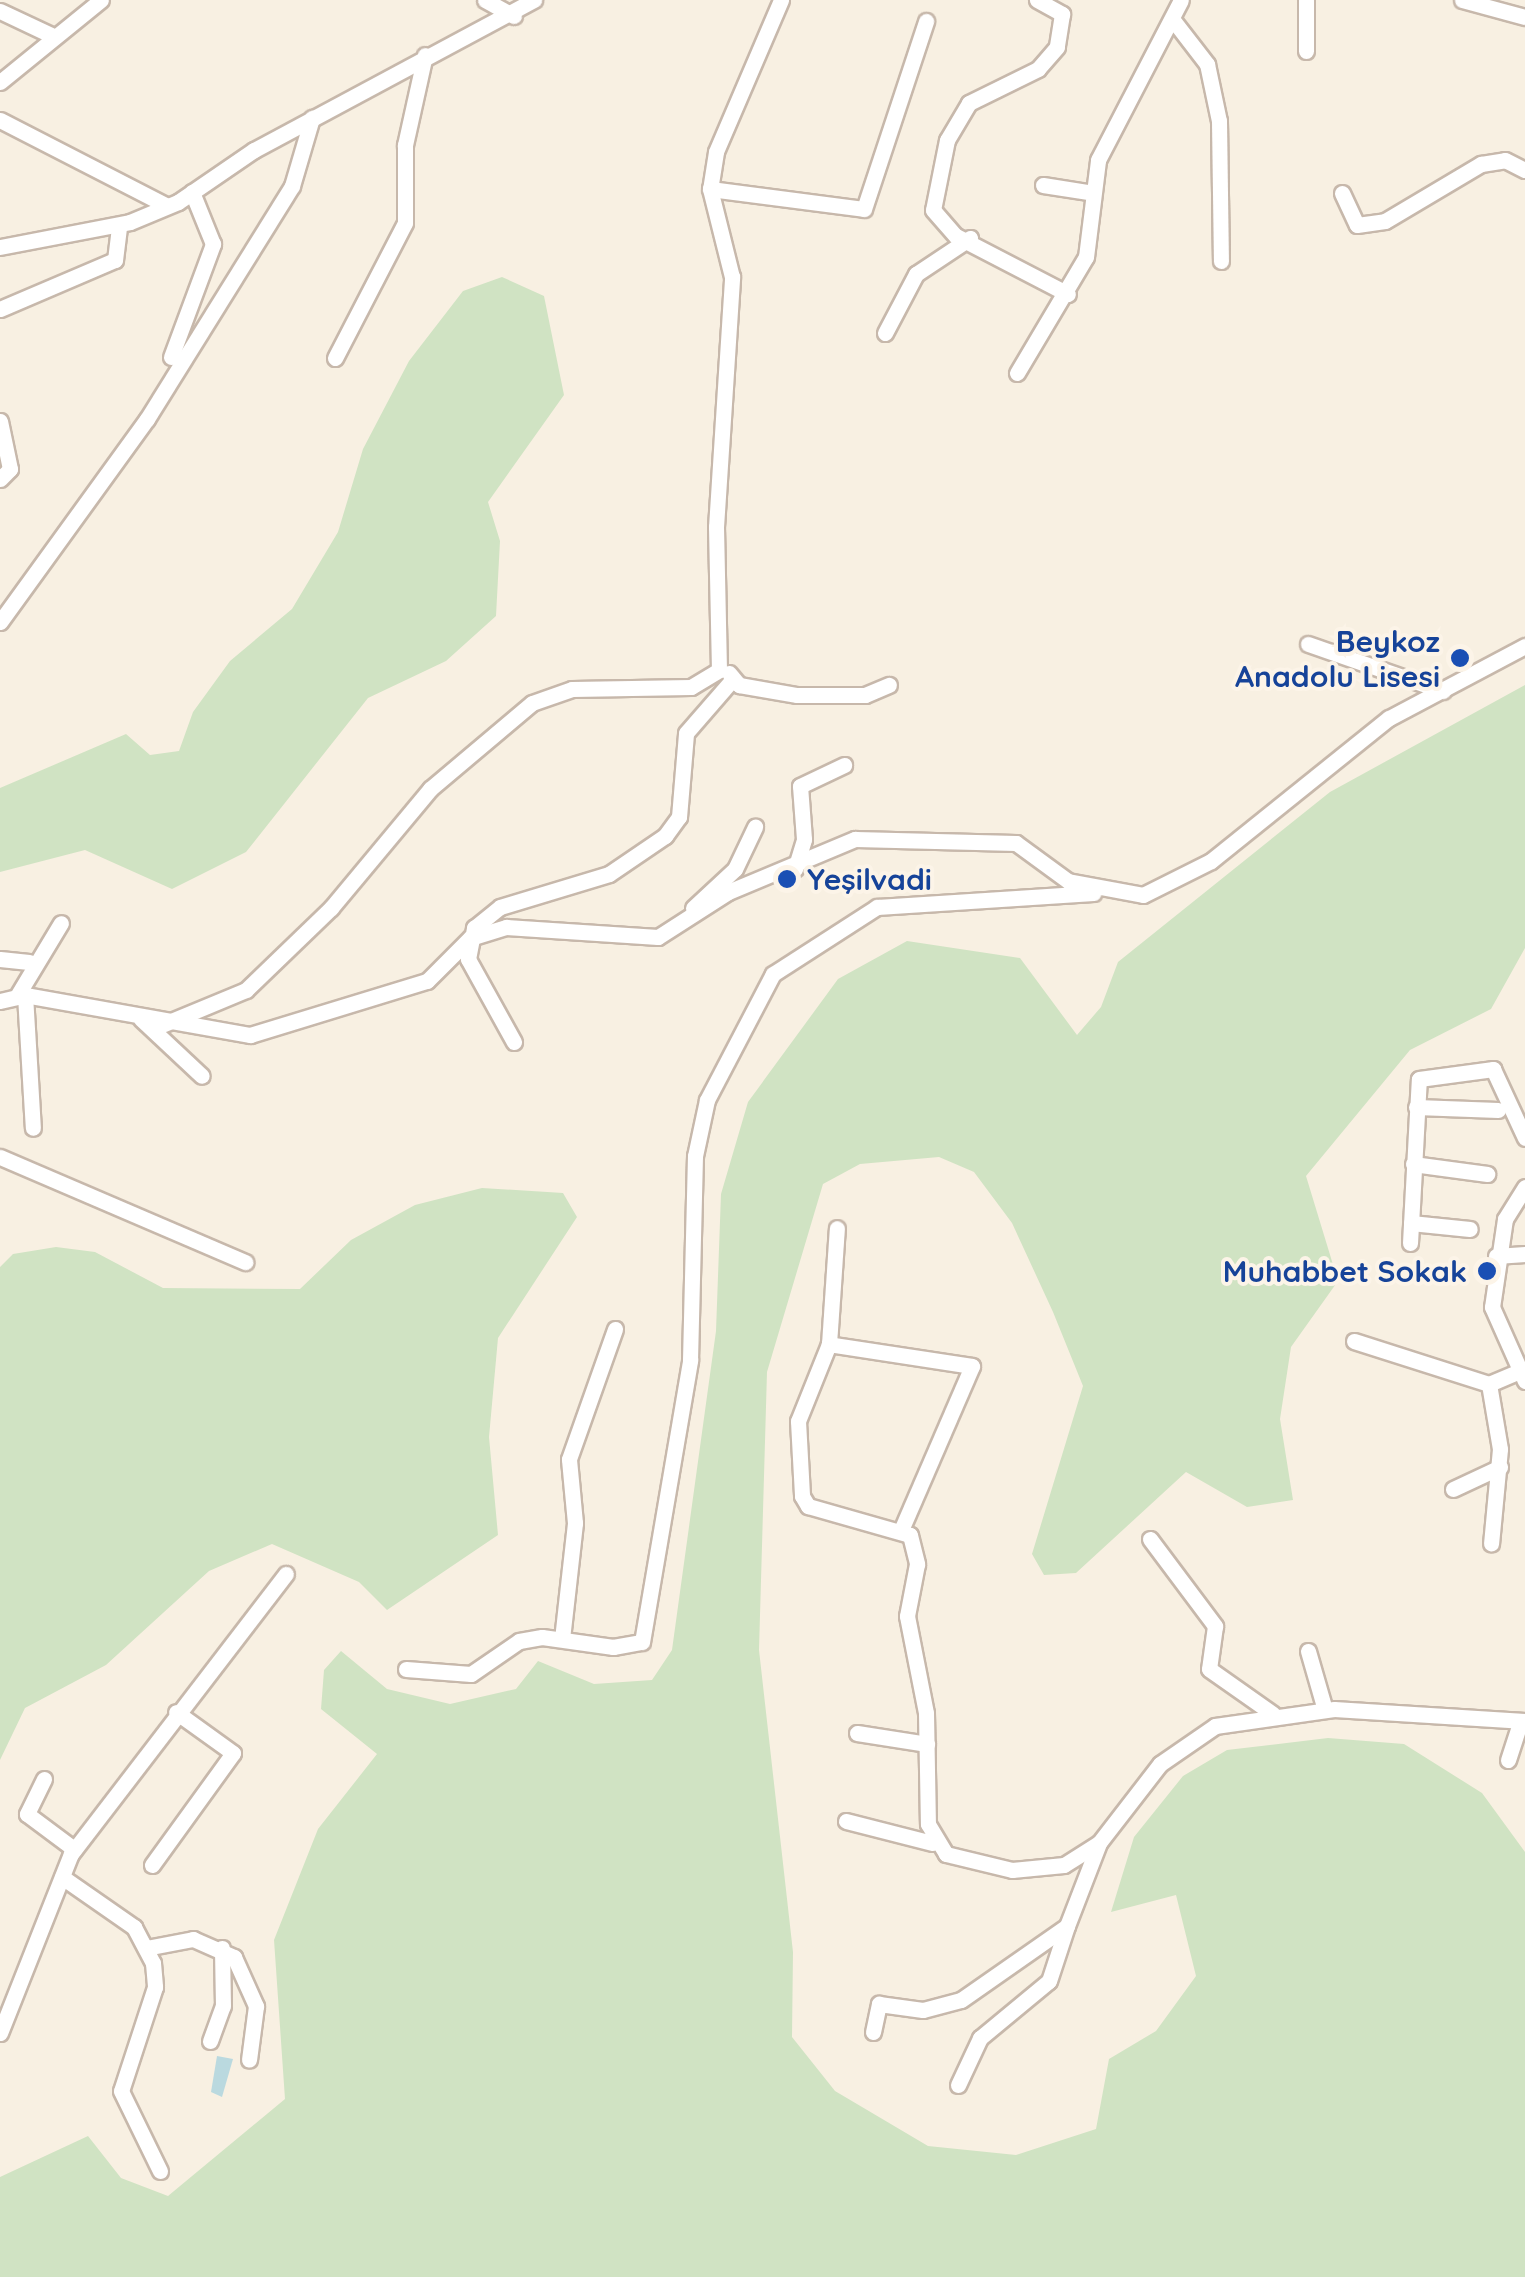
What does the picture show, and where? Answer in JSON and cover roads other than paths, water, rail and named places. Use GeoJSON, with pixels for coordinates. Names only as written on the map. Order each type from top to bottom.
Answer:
{"type":"FeatureCollection","features":[{"type":"Feature","properties":{"kind":"street"},"geometry":{"type":"LineString","coordinates":[[0,82],[51,36],[101,0]]}},
{"type":"Feature","properties":{"kind":"street"},"geometry":{"type":"LineString","coordinates":[[485,0],[514,16]]}},
{"type":"Feature","properties":{"kind":"street"},"geometry":{"type":"LineString","coordinates":[[0,247],[119,225],[167,206],[312,118],[425,55],[514,16],[534,0]]}},
{"type":"Feature","properties":{"kind":"street"},"geometry":{"type":"LineString","coordinates":[[732,680],[724,660],[716,528],[732,277],[710,189],[730,116],[781,0]]}},
{"type":"Feature","properties":{"kind":"street"},"geometry":{"type":"LineString","coordinates":[[1037,0],[1062,14],[1050,61],[986,88],[948,140],[933,210],[970,238],[1068,294]]}},
{"type":"Feature","properties":{"kind":"street"},"geometry":{"type":"LineString","coordinates":[[1017,374],[1068,294],[1094,219],[1088,192],[1181,0]]}},
{"type":"Feature","properties":{"kind":"street"},"geometry":{"type":"LineString","coordinates":[[1306,0],[1306,50]]}},
{"type":"Feature","properties":{"kind":"street"},"geometry":{"type":"LineString","coordinates":[[1462,0],[1525,18]]}},
{"type":"Feature","properties":{"kind":"street"},"geometry":{"type":"LineString","coordinates":[[0,11],[51,36]]}},
{"type":"Feature","properties":{"kind":"street"},"geometry":{"type":"LineString","coordinates":[[1174,20],[1208,64],[1219,121],[1220,260]]}},
{"type":"Feature","properties":{"kind":"street"},"geometry":{"type":"LineString","coordinates":[[710,189],[864,208],[926,21]]}},
{"type":"Feature","properties":{"kind":"street"},"geometry":{"type":"LineString","coordinates":[[335,358],[406,224],[405,145],[425,55]]}},
{"type":"Feature","properties":{"kind":"street"},"geometry":{"type":"LineString","coordinates":[[0,622],[159,399],[292,186],[312,118]]}},
{"type":"Feature","properties":{"kind":"street"},"geometry":{"type":"LineString","coordinates":[[0,120],[167,206]]}},
{"type":"Feature","properties":{"kind":"street"},"geometry":{"type":"LineString","coordinates":[[1342,192],[1357,225],[1385,221],[1481,164],[1505,160],[1525,170]]}},
{"type":"Feature","properties":{"kind":"street"},"geometry":{"type":"LineString","coordinates":[[1043,185],[1088,192]]}},
{"type":"Feature","properties":{"kind":"street"},"geometry":{"type":"LineString","coordinates":[[159,399],[213,244],[192,192]]}},
{"type":"Feature","properties":{"kind":"street"},"geometry":{"type":"LineString","coordinates":[[0,309],[115,260],[119,225]]}},
{"type":"Feature","properties":{"kind":"street"},"geometry":{"type":"LineString","coordinates":[[886,333],[916,274],[970,238]]}},
{"type":"Feature","properties":{"kind":"street"},"geometry":{"type":"LineString","coordinates":[[0,421],[10,469],[0,479]]}},
{"type":"Feature","properties":{"kind":"street"},"geometry":{"type":"LineString","coordinates":[[1308,644],[1443,691]]}},
{"type":"Feature","properties":{"kind":"street"},"geometry":{"type":"LineString","coordinates":[[406,1668],[471,1674],[519,1641],[562,1640],[632,1648],[648,1626],[655,1527],[694,1326],[695,1156],[707,1100],[774,974],[877,906],[1169,887],[1389,718],[1525,646]]}},
{"type":"Feature","properties":{"kind":"street"},"geometry":{"type":"LineString","coordinates":[[164,1024],[246,990],[331,908],[430,789],[532,704],[572,689],[691,687],[724,660]]}},
{"type":"Feature","properties":{"kind":"street"},"geometry":{"type":"LineString","coordinates":[[732,680],[796,695],[866,695],[888,685]]}},
{"type":"Feature","properties":{"kind":"street"},"geometry":{"type":"LineString","coordinates":[[0,1001],[21,996],[235,1034],[284,1028],[427,981],[500,907],[609,874],[666,836],[679,817],[686,733],[732,680]]}},
{"type":"Feature","properties":{"kind":"street"},"geometry":{"type":"LineString","coordinates":[[795,868],[804,839],[800,786],[844,765]]}},
{"type":"Feature","properties":{"kind":"street"},"geometry":{"type":"LineString","coordinates":[[681,922],[735,869],[755,828]]}},
{"type":"Feature","properties":{"kind":"street"},"geometry":{"type":"LineString","coordinates":[[470,938],[506,927],[629,941],[681,922],[728,892],[795,868],[855,839],[917,848],[986,839],[1016,843],[1068,882],[1102,892]]}},
{"type":"Feature","properties":{"kind":"street"},"geometry":{"type":"LineString","coordinates":[[33,1128],[21,996],[29,962],[61,923]]}},
{"type":"Feature","properties":{"kind":"street"},"geometry":{"type":"LineString","coordinates":[[470,938],[478,987],[514,1042]]}},
{"type":"Feature","properties":{"kind":"street"},"geometry":{"type":"LineString","coordinates":[[0,959],[29,962]]}},
{"type":"Feature","properties":{"kind":"street"},"geometry":{"type":"LineString","coordinates":[[141,1019],[202,1076]]}},
{"type":"Feature","properties":{"kind":"street"},"geometry":{"type":"LineString","coordinates":[[1410,1244],[1416,1106],[1429,1072],[1493,1069],[1525,1138]]}},
{"type":"Feature","properties":{"kind":"street"},"geometry":{"type":"LineString","coordinates":[[1416,1106],[1498,1110]]}},
{"type":"Feature","properties":{"kind":"street"},"geometry":{"type":"LineString","coordinates":[[0,1156],[246,1262]]}},
{"type":"Feature","properties":{"kind":"street"},"geometry":{"type":"LineString","coordinates":[[1413,1164],[1487,1174]]}},
{"type":"Feature","properties":{"kind":"street"},"geometry":{"type":"LineString","coordinates":[[1354,1342],[1489,1384],[1522,1376],[1492,1306],[1496,1256],[1525,1187]]}},
{"type":"Feature","properties":{"kind":"street"},"geometry":{"type":"LineString","coordinates":[[1411,1223],[1470,1229]]}},
{"type":"Feature","properties":{"kind":"street"},"geometry":{"type":"LineString","coordinates":[[837,1228],[828,1344],[798,1421],[802,1496],[808,1506],[902,1528]]}},
{"type":"Feature","properties":{"kind":"street"},"geometry":{"type":"LineString","coordinates":[[1496,1256],[1525,1254]]}},
{"type":"Feature","properties":{"kind":"street"},"geometry":{"type":"LineString","coordinates":[[562,1640],[575,1523],[569,1459],[616,1329]]}},
{"type":"Feature","properties":{"kind":"street"},"geometry":{"type":"LineString","coordinates":[[828,1344],[972,1366],[902,1528],[918,1564],[907,1616],[927,1744],[932,1843]]}},
{"type":"Feature","properties":{"kind":"street"},"geometry":{"type":"LineString","coordinates":[[1489,1384],[1500,1467],[1491,1544]]}},
{"type":"Feature","properties":{"kind":"street"},"geometry":{"type":"LineString","coordinates":[[1453,1489],[1500,1467]]}},
{"type":"Feature","properties":{"kind":"street"},"geometry":{"type":"LineString","coordinates":[[1150,1539],[1215,1626],[1209,1669],[1273,1714]]}},
{"type":"Feature","properties":{"kind":"street"},"geometry":{"type":"LineString","coordinates":[[0,2033],[74,1849],[286,1574]]}},
{"type":"Feature","properties":{"kind":"street"},"geometry":{"type":"LineString","coordinates":[[1308,1651],[1325,1710]]}},
{"type":"Feature","properties":{"kind":"street"},"geometry":{"type":"LineString","coordinates":[[846,1821],[932,1843],[1012,1870],[1064,1865],[1099,1843],[1186,1741],[1273,1714],[1325,1710],[1523,1723],[1508,1760]]}},
{"type":"Feature","properties":{"kind":"street"},"geometry":{"type":"LineString","coordinates":[[152,1864],[234,1753],[176,1712]]}},
{"type":"Feature","properties":{"kind":"street"},"geometry":{"type":"LineString","coordinates":[[857,1733],[927,1744]]}},
{"type":"Feature","properties":{"kind":"street"},"geometry":{"type":"LineString","coordinates":[[44,1779],[26,1814],[74,1849]]}},
{"type":"Feature","properties":{"kind":"street"},"geometry":{"type":"LineString","coordinates":[[958,2086],[980,2038],[1049,1981],[1099,1843]]}},
{"type":"Feature","properties":{"kind":"street"},"geometry":{"type":"LineString","coordinates":[[62,1877],[98,1894],[146,1948],[155,1987],[121,2091],[160,2171]]}},
{"type":"Feature","properties":{"kind":"street"},"geometry":{"type":"LineString","coordinates":[[872,2032],[879,2004],[923,2010],[961,2000],[1067,1926]]}},
{"type":"Feature","properties":{"kind":"street"},"geometry":{"type":"LineString","coordinates":[[146,1948],[182,1938],[222,1948],[256,2006],[249,2060]]}},
{"type":"Feature","properties":{"kind":"street"},"geometry":{"type":"LineString","coordinates":[[210,2041],[223,2006],[222,1948]]}},
{"type":"Feature","properties":{"kind":"water"},"geometry":{"type":"Polygon","coordinates":[[[217,2056],[233,2059],[222,2097],[211,2092],[217,2056]]]}},
{"type":"Feature","properties":{"kind":"place","name":"Beykoz Anadolu Lisesi"},"geometry":{"type":"Point","coordinates":[1460,658]}},
{"type":"Feature","properties":{"kind":"place","name":"Yeşilvadi"},"geometry":{"type":"Point","coordinates":[787,879]}},
{"type":"Feature","properties":{"kind":"place","name":"Muhabbet Sokak"},"geometry":{"type":"Point","coordinates":[1487,1271]}}]}
